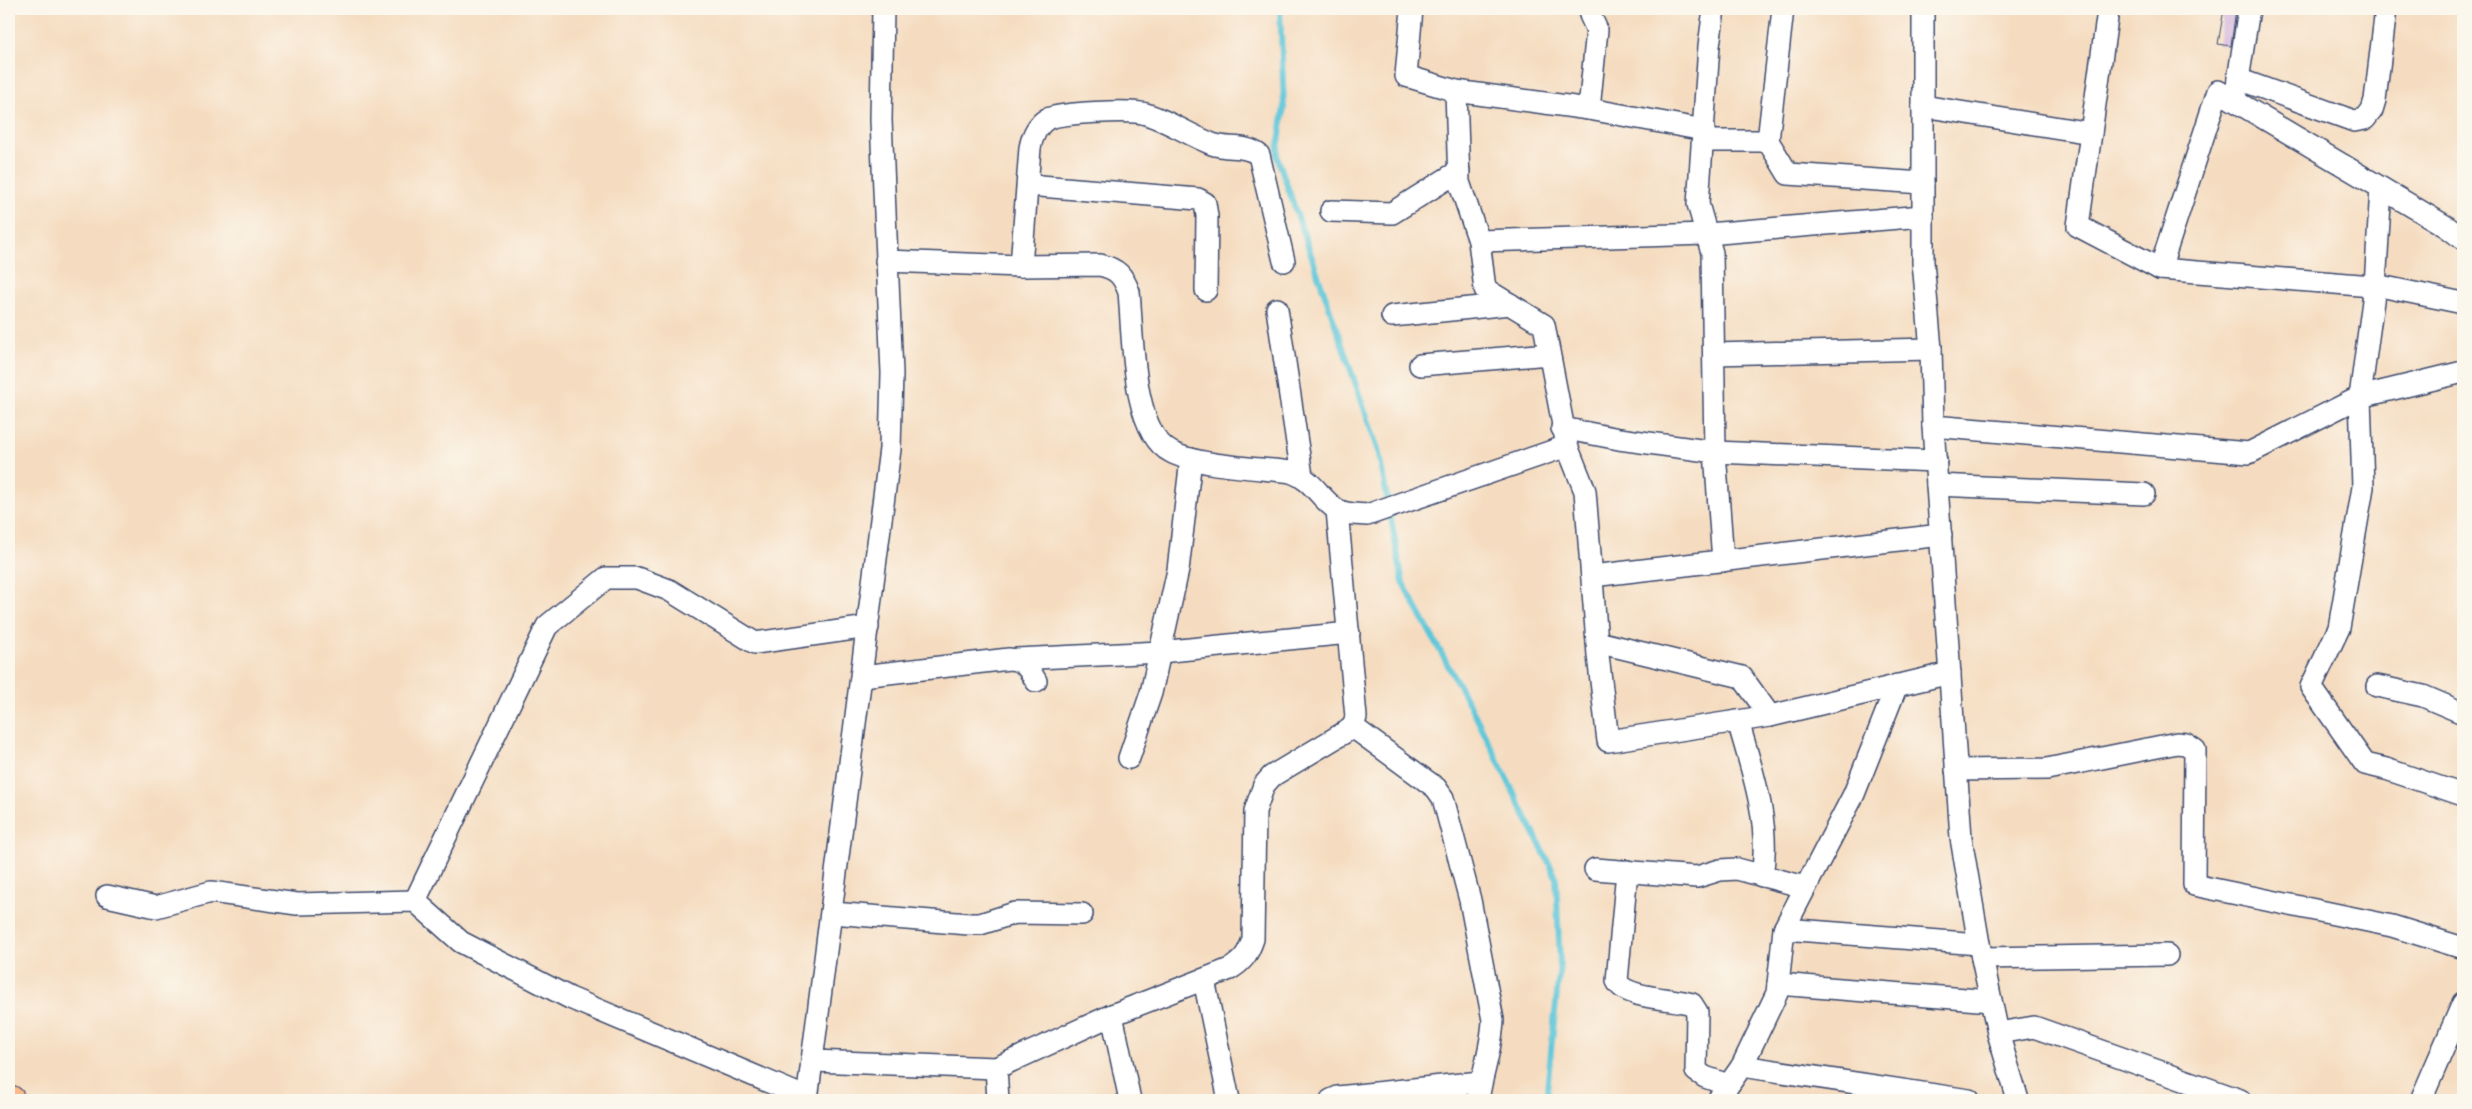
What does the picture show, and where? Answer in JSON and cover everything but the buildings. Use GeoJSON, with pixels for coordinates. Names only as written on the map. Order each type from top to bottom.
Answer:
{"type":"FeatureCollection","features":[{"type":"Feature","properties":{"kind":"street"},"geometry":{"type":"LineString","coordinates":[[107,896],[156,907],[211,892],[297,904],[415,902],[462,942],[570,998],[807,1099],[890,449],[892,373],[881,120],[883,9]]}},
{"type":"Feature","properties":{"kind":"street"},"geometry":{"type":"LineString","coordinates":[[1412,9],[1406,76],[1456,91],[1589,109],[1703,135],[1768,141]]}},
{"type":"Feature","properties":{"kind":"street"},"geometry":{"type":"LineString","coordinates":[[1589,109],[1597,30],[1590,15],[1591,9]]}},
{"type":"Feature","properties":{"kind":"street"},"geometry":{"type":"LineString","coordinates":[[1714,9],[1698,204],[1712,253],[1715,452],[1723,561]]}},
{"type":"Feature","properties":{"kind":"street"},"geometry":{"type":"LineString","coordinates":[[1783,9],[1768,141],[1788,174],[1923,183]]}},
{"type":"Feature","properties":{"kind":"street"},"geometry":{"type":"LineString","coordinates":[[1923,9],[1923,262],[1931,349],[1940,536],[1961,838],[1980,951],[1998,1033],[2018,1100]]}},
{"type":"Feature","properties":{"kind":"street"},"geometry":{"type":"LineString","coordinates":[[2235,102],[2249,9]]}},
{"type":"Feature","properties":{"kind":"street"},"geometry":{"type":"LineString","coordinates":[[2238,79],[2354,121],[2365,119],[2372,110],[2375,100],[2386,9]]}},
{"type":"Feature","properties":{"kind":"street"},"geometry":{"type":"LineString","coordinates":[[2108,11],[2078,226],[2160,269],[2375,286],[2463,303]]}},
{"type":"Feature","properties":{"kind":"street"},"geometry":{"type":"LineString","coordinates":[[1456,91],[1459,182],[1479,241],[1486,288],[1544,325],[1564,437],[1585,491],[1597,642],[1608,741],[1770,716],[1950,673]]}},
{"type":"Feature","properties":{"kind":"street"},"geometry":{"type":"LineString","coordinates":[[2160,269],[2218,91],[2446,227],[2463,240]]}},
{"type":"Feature","properties":{"kind":"street"},"geometry":{"type":"LineString","coordinates":[[1923,106],[2091,133]]}},
{"type":"Feature","properties":{"kind":"street"},"geometry":{"type":"LineString","coordinates":[[1021,266],[1032,137],[1047,120],[1061,116],[1113,112],[1145,114],[1213,144],[1248,148],[1259,155],[1284,261]]}},
{"type":"Feature","properties":{"kind":"street"},"geometry":{"type":"LineString","coordinates":[[1331,211],[1392,213],[1459,171]]}},
{"type":"Feature","properties":{"kind":"street"},"geometry":{"type":"LineString","coordinates":[[1028,185],[1198,199],[1205,203],[1207,216],[1206,290]]}},
{"type":"Feature","properties":{"kind":"street"},"geometry":{"type":"LineString","coordinates":[[2381,188],[2375,286],[2360,396],[2363,487],[2339,628],[2311,687],[2365,764],[2386,769],[2463,795]]}},
{"type":"Feature","properties":{"kind":"street"},"geometry":{"type":"LineString","coordinates":[[1479,241],[1707,234],[1923,216]]}},
{"type":"Feature","properties":{"kind":"street"},"geometry":{"type":"LineString","coordinates":[[886,261],[1021,266],[1100,265],[1113,268],[1123,276],[1129,292],[1139,393],[1146,422],[1158,443],[1172,453],[1191,460],[1291,472],[1302,476],[1337,510],[1351,514],[1367,515],[1399,504],[1564,437],[1619,439],[1715,452],[1936,461]]}},
{"type":"Feature","properties":{"kind":"street"},"geometry":{"type":"LineString","coordinates":[[1392,316],[1510,304]]}},
{"type":"Feature","properties":{"kind":"street"},"geometry":{"type":"LineString","coordinates":[[1277,308],[1302,476]]}},
{"type":"Feature","properties":{"kind":"street"},"geometry":{"type":"LineString","coordinates":[[1714,354],[1931,349]]}},
{"type":"Feature","properties":{"kind":"street"},"geometry":{"type":"LineString","coordinates":[[1420,365],[1549,354]]}},
{"type":"Feature","properties":{"kind":"street"},"geometry":{"type":"LineString","coordinates":[[1934,426],[2249,453],[2360,396],[2463,372]]}},
{"type":"Feature","properties":{"kind":"street"},"geometry":{"type":"LineString","coordinates":[[1129,758],[1151,693],[1178,570],[1191,460]]}},
{"type":"Feature","properties":{"kind":"street"},"geometry":{"type":"LineString","coordinates":[[1937,485],[2144,494]]}},
{"type":"Feature","properties":{"kind":"street"},"geometry":{"type":"LineString","coordinates":[[813,1062],[996,1068],[1112,1015],[1204,980],[1242,962],[1248,953],[1253,939],[1254,811],[1264,785],[1272,776],[1353,726],[1356,706],[1337,510]]}},
{"type":"Feature","properties":{"kind":"street"},"geometry":{"type":"LineString","coordinates":[[1592,576],[1940,536]]}},
{"type":"Feature","properties":{"kind":"street"},"geometry":{"type":"LineString","coordinates":[[415,902],[547,626],[606,578],[637,578],[669,590],[755,644],[868,627]]}},
{"type":"Feature","properties":{"kind":"street"},"geometry":{"type":"LineString","coordinates":[[862,676],[1017,659],[1160,652],[1349,633]]}},
{"type":"Feature","properties":{"kind":"street"},"geometry":{"type":"LineString","coordinates":[[1597,642],[1742,677],[1770,716]]}},
{"type":"Feature","properties":{"kind":"street"},"geometry":{"type":"LineString","coordinates":[[1017,659],[1026,663],[1036,681]]}},
{"type":"Feature","properties":{"kind":"street"},"geometry":{"type":"LineString","coordinates":[[1627,871],[1617,981],[1619,986],[1630,992],[1692,1004],[1697,1012],[1696,1071],[1723,1093],[1742,1066],[1777,993],[1784,929],[1854,794],[1897,685]]}},
{"type":"Feature","properties":{"kind":"street"},"geometry":{"type":"LineString","coordinates":[[2378,686],[2423,696],[2463,713]]}},
{"type":"Feature","properties":{"kind":"street"},"geometry":{"type":"LineString","coordinates":[[1738,721],[1762,803],[1765,860],[1762,876]]}},
{"type":"Feature","properties":{"kind":"street"},"geometry":{"type":"LineString","coordinates":[[1331,1100],[1338,1098],[1479,1091],[1493,1036],[1494,1020],[1470,900],[1443,798],[1436,788],[1353,726]]}},
{"type":"Feature","properties":{"kind":"street"},"geometry":{"type":"LineString","coordinates":[[1956,770],[2047,769],[2177,743],[2186,744],[2195,750],[2194,885],[2392,926],[2463,948]]}},
{"type":"Feature","properties":{"kind":"street"},"geometry":{"type":"LineString","coordinates":[[1594,869],[1697,877],[1730,868],[1806,887]]}},
{"type":"Feature","properties":{"kind":"street"},"geometry":{"type":"LineString","coordinates":[[832,913],[969,924],[980,924],[1016,913],[1082,914]]}},
{"type":"Feature","properties":{"kind":"street"},"geometry":{"type":"LineString","coordinates":[[1784,929],[1980,951],[2167,955]]}},
{"type":"Feature","properties":{"kind":"street"},"geometry":{"type":"LineString","coordinates":[[1204,980],[1229,1100]]}},
{"type":"Feature","properties":{"kind":"street"},"geometry":{"type":"LineString","coordinates":[[1778,984],[1991,1001]]}},
{"type":"Feature","properties":{"kind":"street"},"geometry":{"type":"LineString","coordinates":[[2421,1100],[2463,1003]]}},
{"type":"Feature","properties":{"kind":"street"},"geometry":{"type":"LineString","coordinates":[[1112,1015],[1130,1100]]}},
{"type":"Feature","properties":{"kind":"street"},"geometry":{"type":"LineString","coordinates":[[1998,1033],[2034,1027],[2240,1100]]}},
{"type":"Feature","properties":{"kind":"street"},"geometry":{"type":"LineString","coordinates":[[1742,1066],[1969,1100]]}},
{"type":"Feature","properties":{"kind":"street"},"geometry":{"type":"LineString","coordinates":[[996,1068],[998,1100]]}},
{"type":"Feature","properties":{"kind":"waterway"},"geometry":{"type":"LineString","coordinates":[[1280,9],[1284,107],[1277,156],[1378,449],[1403,583],[1475,715],[1556,877],[1560,964],[1546,1100]]}}]}
